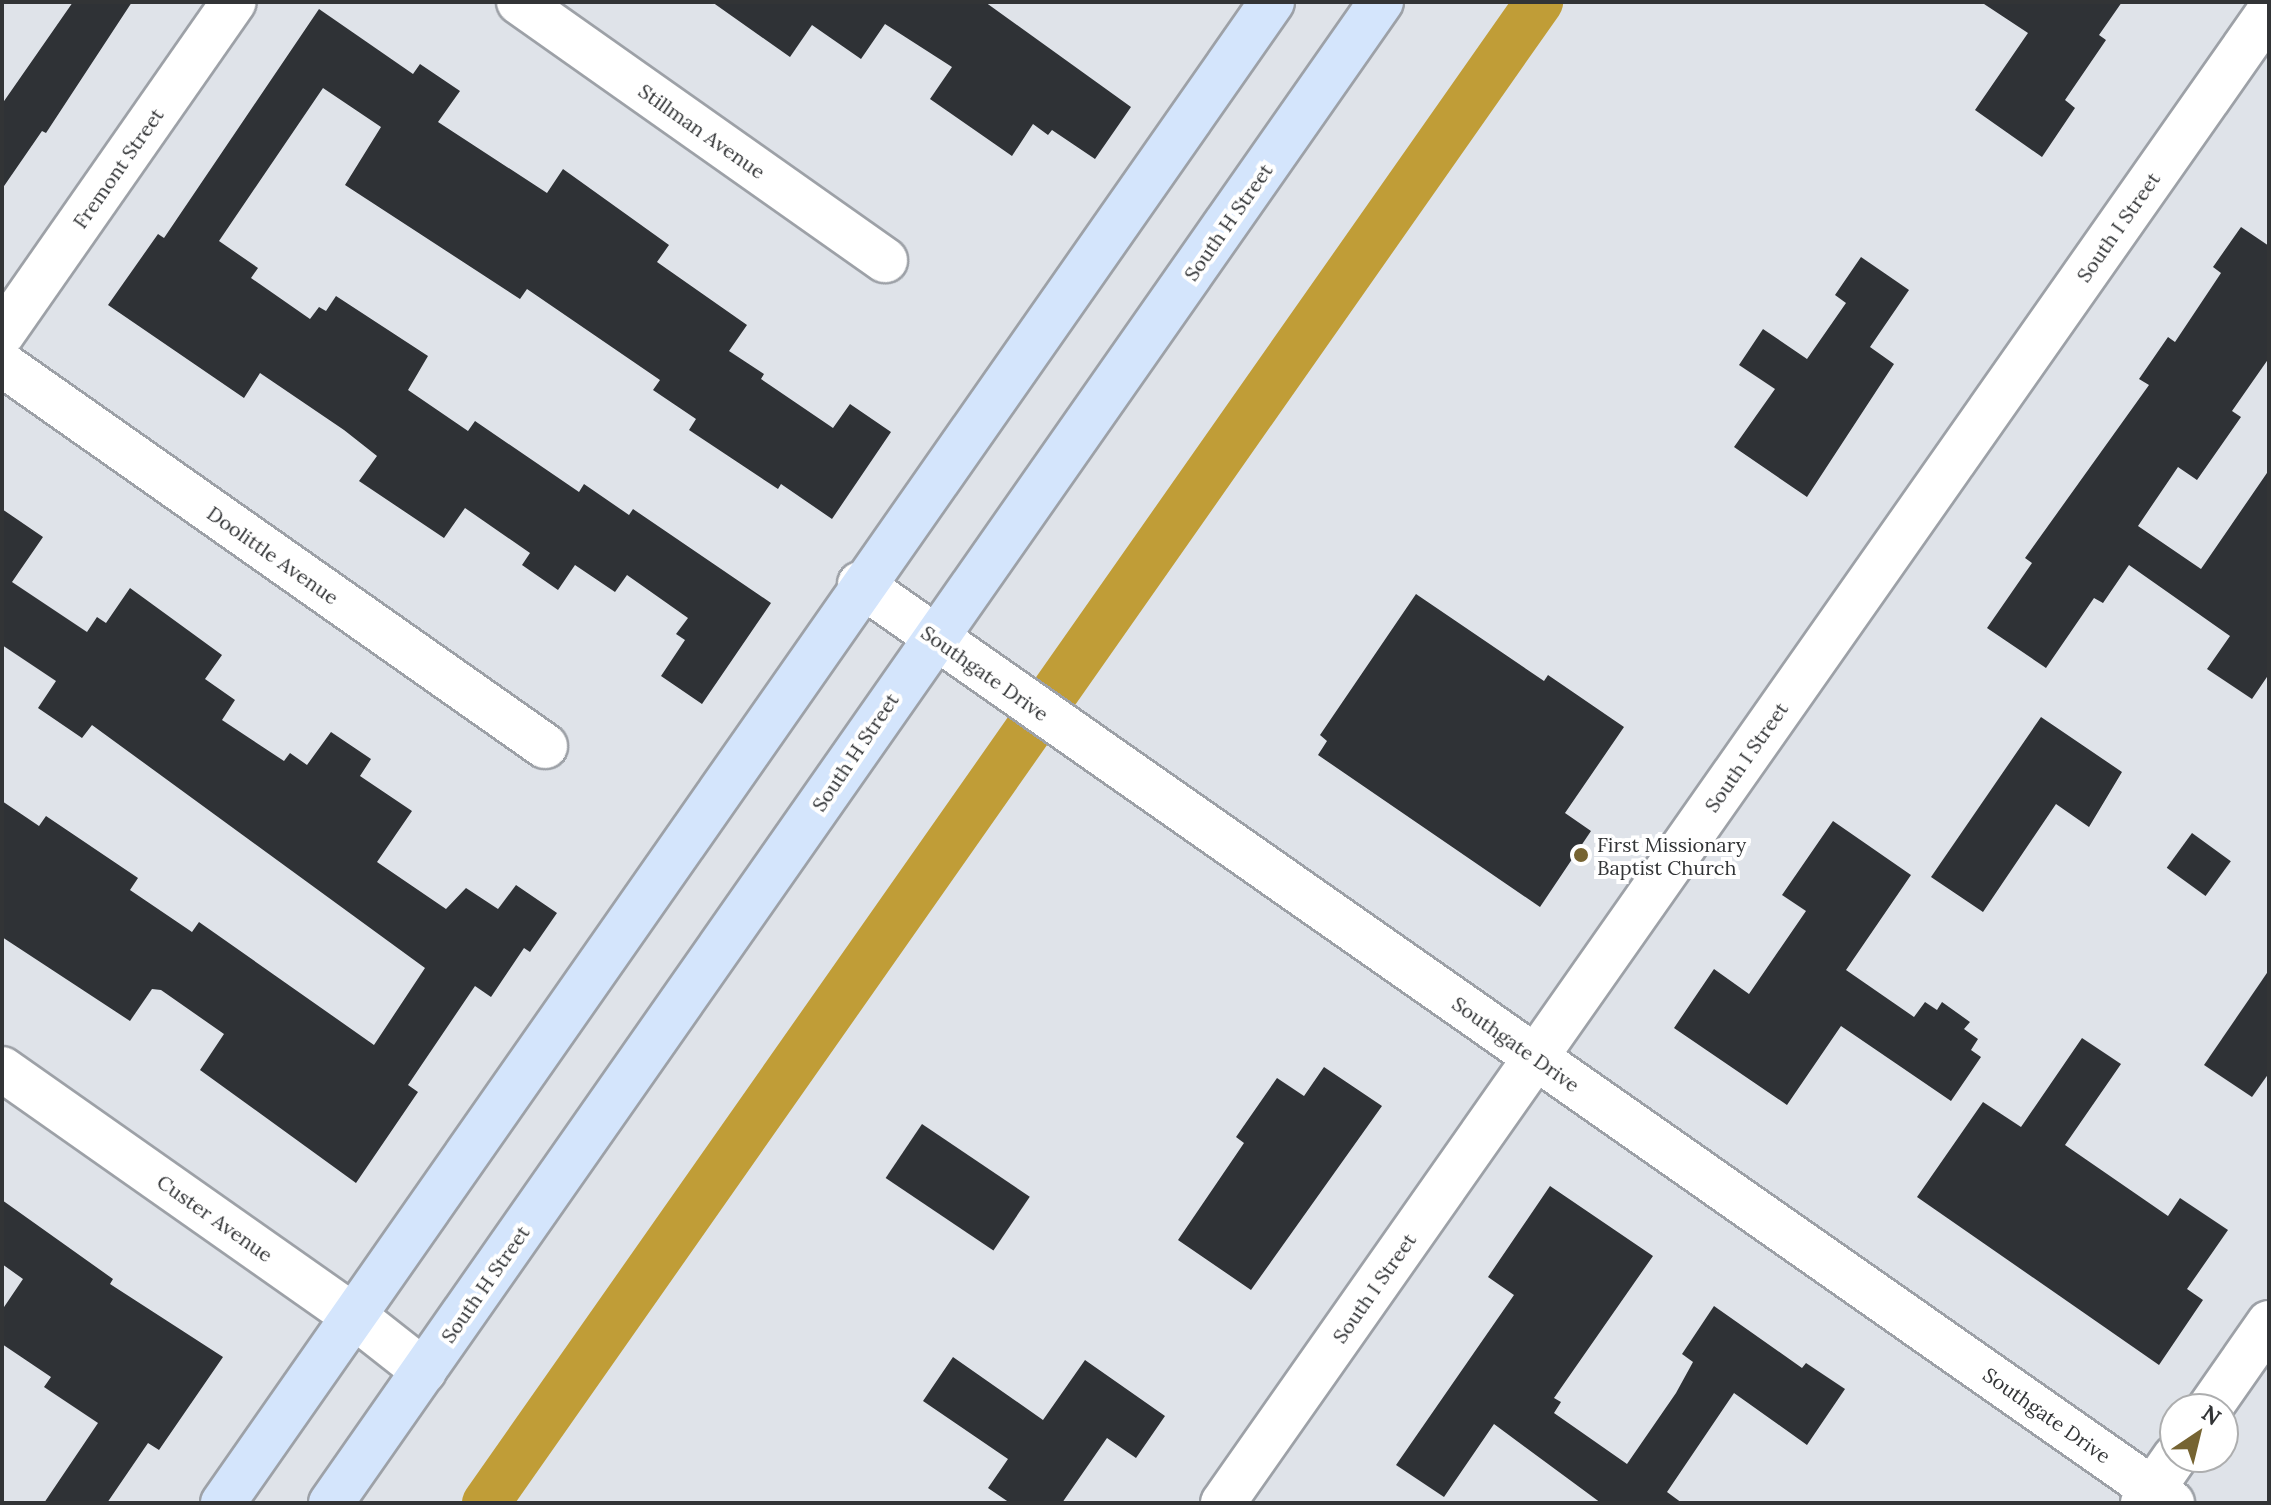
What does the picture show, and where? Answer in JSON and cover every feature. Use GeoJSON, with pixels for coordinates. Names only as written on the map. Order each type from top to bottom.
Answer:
{"type":"FeatureCollection","features":[{"type":"Feature","properties":{"kind":"street","name":"Fremont Street"},"geometry":{"type":"LineString","coordinates":[[2,334],[234,2]]}},
{"type":"Feature","properties":{"kind":"street","name":"Stillman Avenue"},"geometry":{"type":"LineString","coordinates":[[519,2],[885,260]]}},
{"type":"Feature","properties":{"kind":"street"},"geometry":{"type":"LineString","coordinates":[[223,1503],[860,584],[1026,357],[1272,2]]}},
{"type":"Feature","properties":{"kind":"street","name":"South H Street"},"geometry":{"type":"LineString","coordinates":[[331,1503],[1381,2]]}},
{"type":"Feature","properties":{"kind":"street","name":"South I Street"},"geometry":{"type":"LineString","coordinates":[[1223,1503],[2269,12]]}},
{"type":"Feature","properties":{"kind":"street","name":"Doolittle Avenue"},"geometry":{"type":"LineString","coordinates":[[2,364],[545,746]]}},
{"type":"Feature","properties":{"kind":"street","name":"Southgate Drive"},"geometry":{"type":"LineString","coordinates":[[860,584],[1535,1058],[2161,1488]]}},
{"type":"Feature","properties":{"kind":"street","name":"Custer Avenue"},"geometry":{"type":"LineString","coordinates":[[2,1069],[354,1316],[424,1371]]}},
{"type":"Feature","properties":{"kind":"street"},"geometry":{"type":"LineString","coordinates":[[2220,1393],[2269,1323]]}},
{"type":"Feature","properties":{"kind":"building"},"geometry":{"type":"Polygon","coordinates":[[[73,2],[132,2],[46,133],[42,131],[2,189],[2,104],[73,2]]]}},
{"type":"Feature","properties":{"kind":"building"},"geometry":{"type":"Polygon","coordinates":[[[712,2],[985,2],[1131,107],[1095,159],[1052,130],[1048,135],[1033,124],[1012,156],[930,99],[952,67],[885,24],[861,59],[812,25],[790,57],[712,2]]]}},
{"type":"Feature","properties":{"kind":"building"},"geometry":{"type":"Polygon","coordinates":[[[1981,2],[2122,2],[2099,35],[2106,40],[2065,100],[2075,108],[2042,157],[1975,110],[2028,33],[1981,2]]]}},
{"type":"Feature","properties":{"kind":"building"},"geometry":{"type":"Polygon","coordinates":[[[319,9],[413,74],[420,64],[460,91],[438,122],[547,193],[563,169],[669,245],[657,262],[747,325],[729,351],[764,374],[761,379],[833,428],[850,404],[891,432],[832,519],[781,484],[778,489],[689,430],[696,419],[653,390],[660,380],[527,289],[520,299],[345,185],[381,127],[323,88],[219,241],[258,268],[251,278],[310,319],[319,307],[326,311],[336,296],[428,356],[408,390],[468,431],[475,421],[579,492],[584,484],[629,515],[633,509],[771,603],[702,704],[661,676],[685,640],[676,634],[688,618],[627,575],[615,592],[575,565],[558,590],[522,565],[530,553],[465,508],[444,538],[359,481],[377,456],[344,430],[260,373],[244,398],[108,305],[158,234],[164,238],[319,9]]]}},
{"type":"Feature","properties":{"kind":"building"},"geometry":{"type":"Polygon","coordinates":[[[2241,227],[2269,246],[2269,358],[2232,411],[2241,417],[2197,480],[2178,467],[2138,526],[2201,569],[2269,470],[2269,674],[2252,699],[2207,669],[2230,636],[2129,565],[2103,603],[2094,598],[2046,668],[1987,628],[2032,563],[2025,558],[2149,385],[2139,379],[2168,337],[2175,342],[2221,273],[2213,267],[2241,227]]]}},
{"type":"Feature","properties":{"kind":"building"},"geometry":{"type":"Polygon","coordinates":[[[1861,257],[1909,290],[1870,347],[1894,364],[1807,497],[1734,447],[1775,389],[1739,365],[1763,329],[1807,359],[1846,303],[1835,295],[1861,257]]]}},
{"type":"Feature","properties":{"kind":"building"},"geometry":{"type":"Polygon","coordinates":[[[2,509],[43,537],[12,582],[87,632],[97,617],[106,623],[130,588],[222,655],[205,679],[235,700],[222,720],[284,761],[290,753],[307,765],[331,732],[371,759],[360,776],[412,811],[377,862],[446,909],[466,888],[498,909],[516,885],[557,913],[530,952],[524,948],[491,997],[475,986],[408,1085],[418,1092],[356,1183],[200,1070],[224,1034],[161,990],[152,989],[130,1021],[2,937],[2,801],[39,826],[46,816],[138,878],[130,890],[192,932],[199,922],[374,1045],[425,968],[92,725],[82,738],[38,708],[56,681],[2,645],[2,509]]]}},
{"type":"Feature","properties":{"kind":"building"},"geometry":{"type":"Polygon","coordinates":[[[1416,594],[1544,681],[1548,675],[1624,727],[1565,813],[1591,831],[1540,907],[1318,755],[1327,741],[1320,735],[1416,594]]]}},
{"type":"Feature","properties":{"kind":"building"},"geometry":{"type":"Polygon","coordinates":[[[2041,717],[2122,772],[2089,827],[2056,804],[1983,912],[1931,877],[2041,717]]]}},
{"type":"Feature","properties":{"kind":"building"},"geometry":{"type":"Polygon","coordinates":[[[1833,821],[1911,875],[1846,970],[1914,1017],[1925,1002],[1937,1010],[1942,1002],[1970,1022],[1964,1029],[1978,1039],[1971,1050],[1981,1057],[1951,1101],[1841,1026],[1787,1105],[1674,1028],[1714,969],[1749,994],[1806,911],[1782,895],[1833,821]]]}},
{"type":"Feature","properties":{"kind":"building"},"geometry":{"type":"Polygon","coordinates":[[[2192,833],[2231,861],[2206,896],[2167,868],[2192,833]]]}},
{"type":"Feature","properties":{"kind":"building"},"geometry":{"type":"Polygon","coordinates":[[[2269,970],[2269,1073],[2252,1097],[2204,1065],[2269,970]]]}},
{"type":"Feature","properties":{"kind":"building"},"geometry":{"type":"Polygon","coordinates":[[[2082,1038],[2121,1064],[2065,1145],[2168,1216],[2180,1198],[2228,1230],[2187,1289],[2203,1300],[2159,1365],[1917,1197],[1983,1102],[2021,1127],[2082,1038]]]}},
{"type":"Feature","properties":{"kind":"building"},"geometry":{"type":"Polygon","coordinates":[[[1324,1067],[1382,1106],[1251,1290],[1178,1240],[1244,1143],[1236,1137],[1277,1078],[1304,1096],[1324,1067]]]}},
{"type":"Feature","properties":{"kind":"building"},"geometry":{"type":"Polygon","coordinates":[[[922,1124],[1030,1197],[993,1251],[886,1178],[922,1124]]]}},
{"type":"Feature","properties":{"kind":"building"},"geometry":{"type":"Polygon","coordinates":[[[1550,1186],[1653,1256],[1554,1398],[1561,1402],[1554,1413],[1627,1464],[1676,1393],[1693,1362],[1682,1354],[1714,1306],[1802,1368],[1806,1363],[1845,1389],[1807,1445],[1734,1393],[1667,1492],[1682,1503],[1601,1503],[1494,1424],[1444,1497],[1396,1465],[1514,1295],[1488,1277],[1550,1186]]]}},
{"type":"Feature","properties":{"kind":"building"},"geometry":{"type":"Polygon","coordinates":[[[2,1200],[113,1279],[110,1284],[223,1357],[159,1450],[148,1443],[107,1503],[44,1503],[98,1423],[44,1387],[51,1377],[2,1344],[2,1310],[23,1279],[2,1264],[2,1200]]]}},
{"type":"Feature","properties":{"kind":"building"},"geometry":{"type":"Polygon","coordinates":[[[953,1357],[1043,1420],[1085,1360],[1165,1416],[1136,1458],[1107,1438],[1062,1503],[1010,1503],[988,1488],[1008,1459],[923,1401],[953,1357]]]}},
{"type":"Feature","properties":{"kind":"waterway"},"geometry":{"type":"LineString","coordinates":[[486,1503],[1539,2]]}},
{"type":"Feature","properties":{"kind":"place","name":"First Missionary Baptist Church"},"geometry":{"type":"Point","coordinates":[1581,855]}}]}
